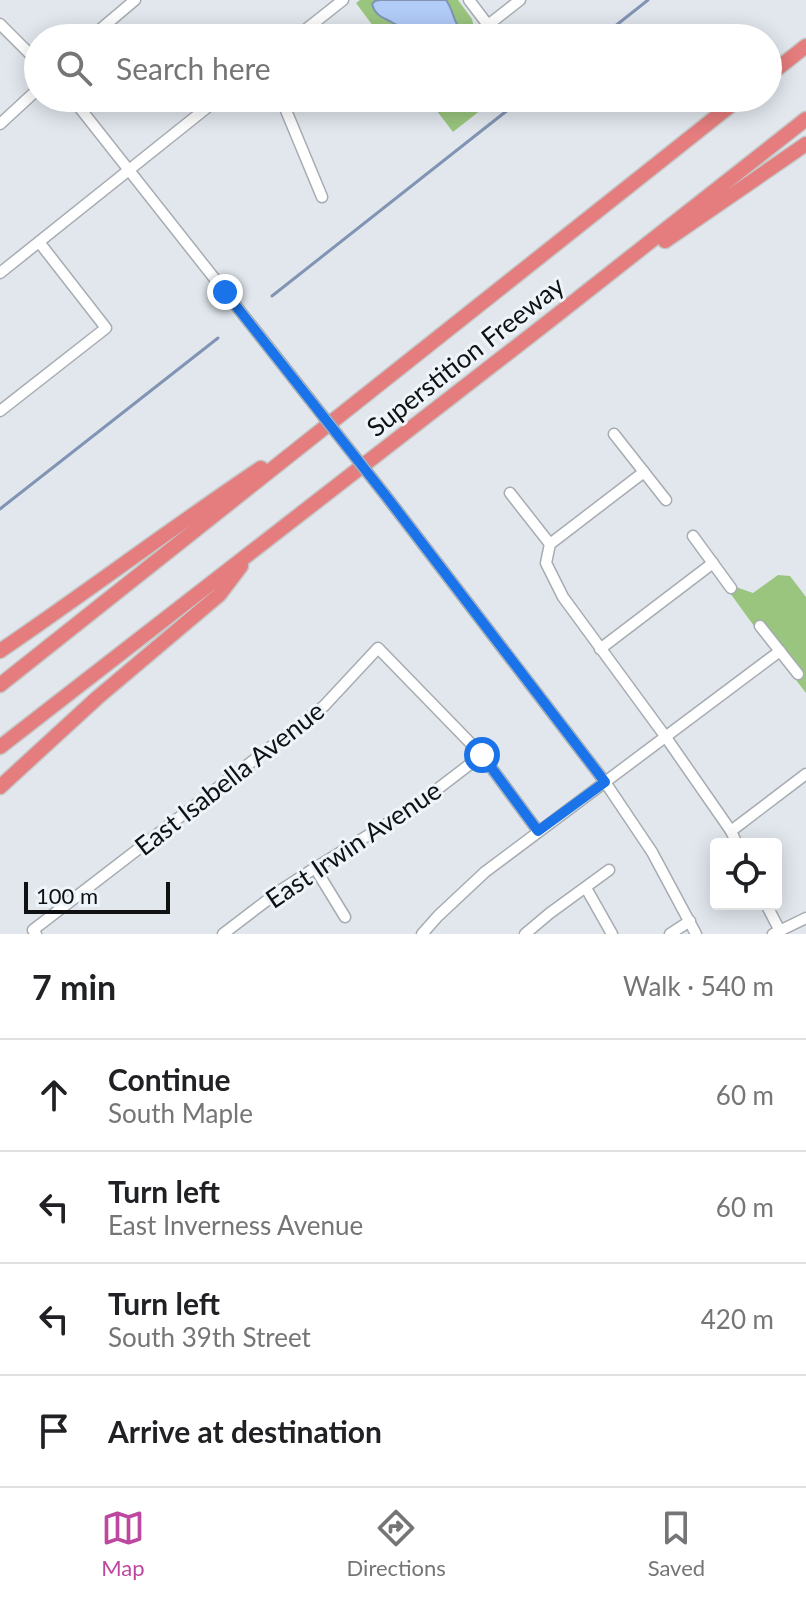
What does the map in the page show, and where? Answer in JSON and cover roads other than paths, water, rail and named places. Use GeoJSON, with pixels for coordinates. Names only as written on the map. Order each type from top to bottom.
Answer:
{"type":"FeatureCollection","features":[{"type":"Feature","properties":{"kind":"highway"},"geometry":{"type":"LineString","coordinates":[[782,65],[806,46]]}},
{"type":"Feature","properties":{"kind":"highway","name":"Superstition Freeway"},"geometry":{"type":"LineString","coordinates":[[0,685],[722,112]]}},
{"type":"Feature","properties":{"kind":"highway","name":"Superstition Freeway"},"geometry":{"type":"LineString","coordinates":[[0,747],[582,297],[806,119]]}},
{"type":"Feature","properties":{"kind":"highway"},"geometry":{"type":"LineString","coordinates":[[582,297],[806,144]]}},
{"type":"Feature","properties":{"kind":"highway"},"geometry":{"type":"LineString","coordinates":[[0,651],[185,519],[348,410]]}},
{"type":"Feature","properties":{"kind":"highway"},"geometry":{"type":"LineString","coordinates":[[0,787],[97,698],[219,595],[253,550]]}},
{"type":"Feature","properties":{"kind":"street"},"geometry":{"type":"LineString","coordinates":[[107,24],[135,0]]}},
{"type":"Feature","properties":{"kind":"street"},"geometry":{"type":"LineString","coordinates":[[313,24],[343,0]]}},
{"type":"Feature","properties":{"kind":"street"},"geometry":{"type":"LineString","coordinates":[[469,0],[487,24]]}},
{"type":"Feature","properties":{"kind":"street"},"geometry":{"type":"LineString","coordinates":[[489,24],[520,0]]}},
{"type":"Feature","properties":{"kind":"street"},"geometry":{"type":"LineString","coordinates":[[0,24],[24,48]]}},
{"type":"Feature","properties":{"kind":"street"},"geometry":{"type":"LineString","coordinates":[[0,124],[24,102]]}},
{"type":"Feature","properties":{"kind":"street"},"geometry":{"type":"LineString","coordinates":[[83,112],[386,496],[605,782],[652,852],[696,934]]}},
{"type":"Feature","properties":{"kind":"street"},"geometry":{"type":"LineString","coordinates":[[0,273],[201,112]]}},
{"type":"Feature","properties":{"kind":"street"},"geometry":{"type":"LineString","coordinates":[[287,112],[322,197]]}},
{"type":"Feature","properties":{"kind":"street"},"geometry":{"type":"LineString","coordinates":[[0,411],[106,328],[39,242]]}},
{"type":"Feature","properties":{"kind":"street"},"geometry":{"type":"LineString","coordinates":[[614,434],[666,500]]}},
{"type":"Feature","properties":{"kind":"street"},"geometry":{"type":"LineString","coordinates":[[644,472],[550,544],[546,563],[563,597],[665,736],[734,838]]}},
{"type":"Feature","properties":{"kind":"street"},"geometry":{"type":"LineString","coordinates":[[510,493],[550,544]]}},
{"type":"Feature","properties":{"kind":"street"},"geometry":{"type":"LineString","coordinates":[[693,536],[731,588]]}},
{"type":"Feature","properties":{"kind":"street"},"geometry":{"type":"LineString","coordinates":[[600,649],[713,563]]}},
{"type":"Feature","properties":{"kind":"street"},"geometry":{"type":"LineString","coordinates":[[760,626],[798,674]]}},
{"type":"Feature","properties":{"kind":"street","name":"East Isabella Avenue"},"geometry":{"type":"LineString","coordinates":[[35,932],[324,706],[378,648],[482,755]]}},
{"type":"Feature","properties":{"kind":"street"},"geometry":{"type":"LineString","coordinates":[[422,934],[485,872],[780,651]]}},
{"type":"Feature","properties":{"kind":"street"},"geometry":{"type":"LineString","coordinates":[[482,755],[538,831]]}},
{"type":"Feature","properties":{"kind":"street","name":"East Irwin Avenue"},"geometry":{"type":"LineString","coordinates":[[223,934],[278,892],[414,807],[482,755]]}},
{"type":"Feature","properties":{"kind":"street"},"geometry":{"type":"LineString","coordinates":[[731,831],[806,774]]}},
{"type":"Feature","properties":{"kind":"street"},"geometry":{"type":"LineString","coordinates":[[315,868],[345,917]]}},
{"type":"Feature","properties":{"kind":"street"},"geometry":{"type":"LineString","coordinates":[[525,934],[609,870]]}},
{"type":"Feature","properties":{"kind":"street"},"geometry":{"type":"LineString","coordinates":[[586,888],[612,934]]}},
{"type":"Feature","properties":{"kind":"street"},"geometry":{"type":"LineString","coordinates":[[768,910],[776,933],[806,918]]}},
{"type":"Feature","properties":{"kind":"street"},"geometry":{"type":"LineString","coordinates":[[670,934],[690,921]]}},
{"type":"Feature","properties":{"kind":"water"},"geometry":{"type":"Polygon","coordinates":[[[446,0],[458,24],[394,24],[375,11],[372,4],[375,1],[446,0]]]}},
{"type":"Feature","properties":{"kind":"waterway"},"geometry":{"type":"LineString","coordinates":[[618,24],[648,0]]}},
{"type":"Feature","properties":{"kind":"waterway"},"geometry":{"type":"LineString","coordinates":[[272,296],[505,112]]}},
{"type":"Feature","properties":{"kind":"waterway"},"geometry":{"type":"LineString","coordinates":[[0,509],[218,338]]}}]}
